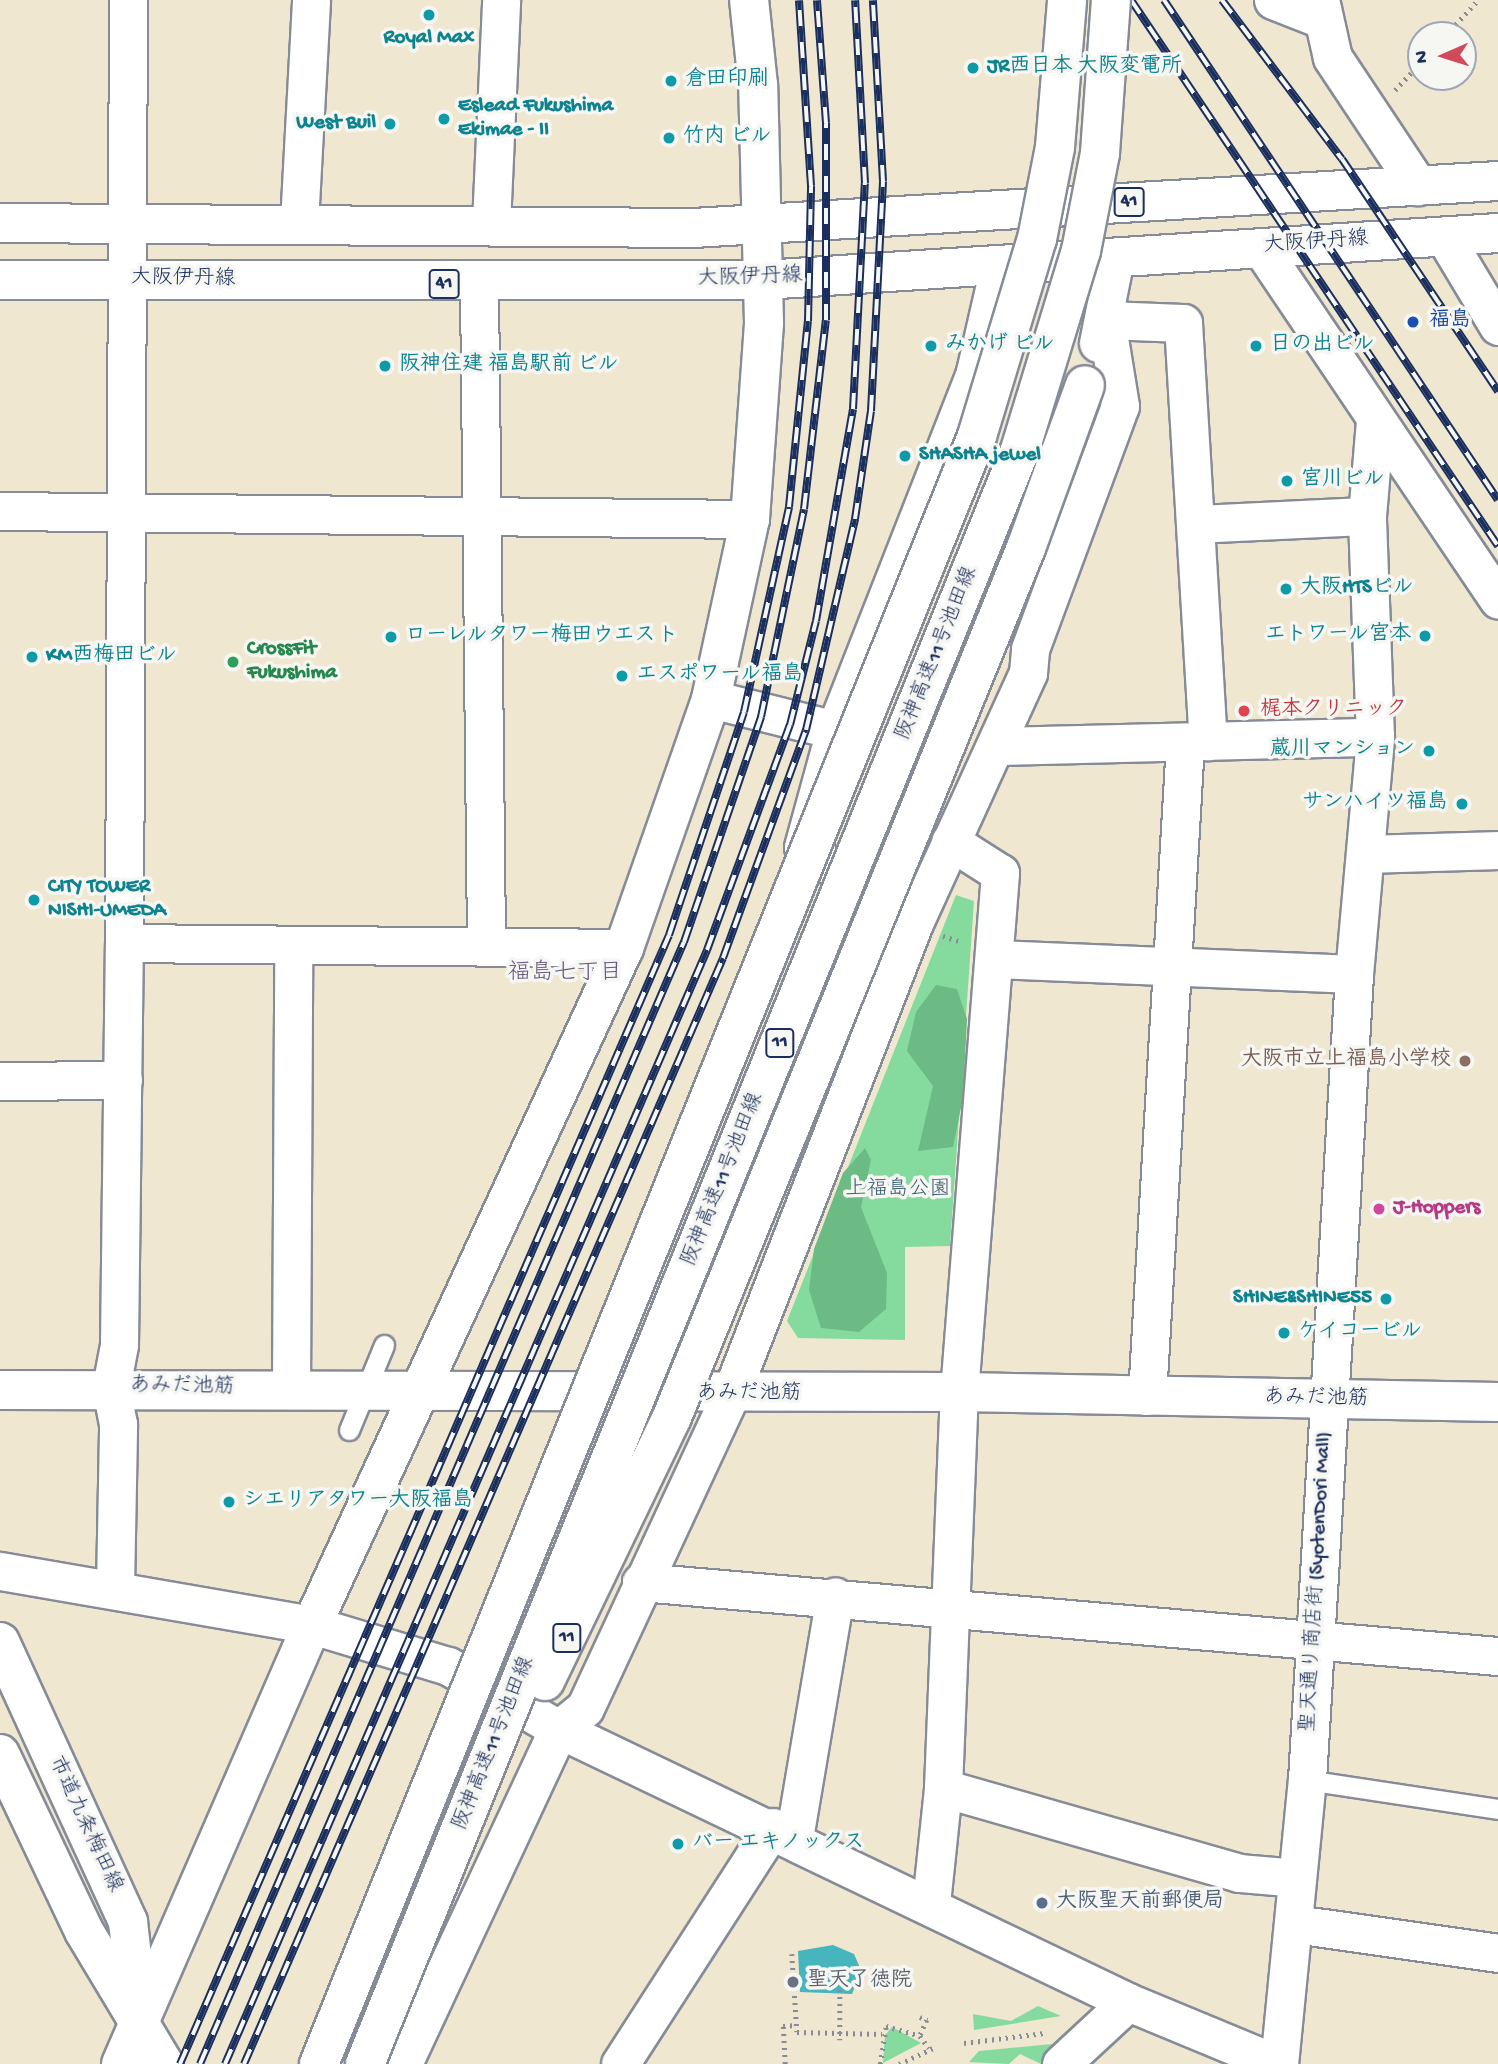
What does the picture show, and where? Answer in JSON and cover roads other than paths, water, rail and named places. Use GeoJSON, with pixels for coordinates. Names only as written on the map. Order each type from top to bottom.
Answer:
{"type":"FeatureCollection","features":[{"type":"Feature","properties":{"kind":"main road"},"geometry":{"type":"LineString","coordinates":[[121,2064],[139,2017],[312,1625],[624,948],[711,699],[750,519],[763,280],[758,85],[749,0]]}},
{"type":"Feature","properties":{"kind":"main road","name":"阪神高速11号池田線"},"geometry":{"type":"LineString","coordinates":[[320,2064],[977,436],[1037,239],[1055,147],[1067,0]]}},
{"type":"Feature","properties":{"kind":"main road","name":"阪神高速11号池田線"},"geometry":{"type":"LineString","coordinates":[[365,2064],[1020,450],[1082,250],[1100,153],[1111,0]]}},
{"type":"Feature","properties":{"kind":"main road"},"geometry":{"type":"LineString","coordinates":[[1321,9],[1341,73],[1418,186]]}},
{"type":"Feature","properties":{"kind":"main road","name":"41"},"geometry":{"type":"LineString","coordinates":[[0,223],[761,225],[1498,181]]}},
{"type":"Feature","properties":{"kind":"main road","name":"大阪伊丹線"},"geometry":{"type":"LineString","coordinates":[[0,280],[125,279],[479,285],[763,280],[1498,233]]}},
{"type":"Feature","properties":{"kind":"main road","name":"11"},"geometry":{"type":"LineString","coordinates":[[451,1852],[633,1509],[1016,573],[1085,386]]}},
{"type":"Feature","properties":{"kind":"main road","name":"あみだ池筋"},"geometry":{"type":"LineString","coordinates":[[0,1390],[111,1387],[730,1395],[958,1392],[1328,1401],[1498,1402]]}},
{"type":"Feature","properties":{"kind":"main road","name":"市道九条梅田線"},"geometry":{"type":"LineString","coordinates":[[0,1642],[128,1922],[139,2017]]}},
{"type":"Feature","properties":{"kind":"main road"},"geometry":{"type":"LineString","coordinates":[[403,2064],[559,1729]]}},
{"type":"Feature","properties":{"kind":"main road","name":"市道九条梅田線"},"geometry":{"type":"LineString","coordinates":[[0,1754],[83,1931],[139,2017],[164,2064]]}},
{"type":"Feature","properties":{"kind":"street"},"geometry":{"type":"LineString","coordinates":[[115,1587],[118,1424],[111,1387],[119,1345],[123,1080],[128,0]]}},
{"type":"Feature","properties":{"kind":"street"},"geometry":{"type":"LineString","coordinates":[[299,223],[311,0]]}},
{"type":"Feature","properties":{"kind":"street"},"geometry":{"type":"LineString","coordinates":[[491,224],[501,0]]}},
{"type":"Feature","properties":{"kind":"street"},"geometry":{"type":"LineString","coordinates":[[1273,0],[1321,9]]}},
{"type":"Feature","properties":{"kind":"street"},"geometry":{"type":"LineString","coordinates":[[1444,236],[1498,326]]}},
{"type":"Feature","properties":{"kind":"street"},"geometry":{"type":"LineString","coordinates":[[1261,248],[1498,600]]}},
{"type":"Feature","properties":{"kind":"street"},"geometry":{"type":"LineString","coordinates":[[1085,386],[1106,320],[1115,258]]}},
{"type":"Feature","properties":{"kind":"street"},"geometry":{"type":"LineString","coordinates":[[927,929],[803,847],[835,730],[974,376],[999,267]]}},
{"type":"Feature","properties":{"kind":"street"},"geometry":{"type":"LineString","coordinates":[[479,285],[486,945]]}},
{"type":"Feature","properties":{"kind":"street"},"geometry":{"type":"LineString","coordinates":[[1106,320],[1183,323],[1196,524],[1196,741],[1171,968],[1147,1396]]}},
{"type":"Feature","properties":{"kind":"street"},"geometry":{"type":"LineString","coordinates":[[559,1729],[585,1708],[640,1582],[730,1395],[927,929],[950,842],[998,746],[1120,406],[1106,320]]}},
{"type":"Feature","properties":{"kind":"street"},"geometry":{"type":"LineString","coordinates":[[1375,421],[1367,516],[1375,737],[1367,854],[1498,850]]}},
{"type":"Feature","properties":{"kind":"street"},"geometry":{"type":"LineString","coordinates":[[0,511],[482,514],[750,519]]}},
{"type":"Feature","properties":{"kind":"street"},"geometry":{"type":"LineString","coordinates":[[1196,524],[1367,516]]}},
{"type":"Feature","properties":{"kind":"street"},"geometry":{"type":"LineString","coordinates":[[711,699],[835,730]]}},
{"type":"Feature","properties":{"kind":"street"},"geometry":{"type":"LineString","coordinates":[[998,746],[1375,737]]}},
{"type":"Feature","properties":{"kind":"street"},"geometry":{"type":"LineString","coordinates":[[931,1903],[943,1788],[952,1613],[958,1392],[982,951],[1000,873],[950,842]]}},
{"type":"Feature","properties":{"kind":"street","name":"聖天通り商店街 (SyotenDori Mall)"},"geometry":{"type":"LineString","coordinates":[[1279,2064],[1295,1924],[1307,1780],[1354,974],[1367,854]]}},
{"type":"Feature","properties":{"kind":"street"},"geometry":{"type":"LineString","coordinates":[[124,943],[624,948]]}},
{"type":"Feature","properties":{"kind":"street"},"geometry":{"type":"LineString","coordinates":[[291,1390],[293,945]]}},
{"type":"Feature","properties":{"kind":"street"},"geometry":{"type":"LineString","coordinates":[[982,951],[1171,968],[1354,974]]}},
{"type":"Feature","properties":{"kind":"street"},"geometry":{"type":"LineString","coordinates":[[0,1081],[123,1080]]}},
{"type":"Feature","properties":{"kind":"street"},"geometry":{"type":"LineString","coordinates":[[0,1571],[115,1587],[312,1625],[448,1666],[559,1729],[931,1903],[1128,2002],[1279,2064]]}},
{"type":"Feature","properties":{"kind":"street"},"geometry":{"type":"LineString","coordinates":[[640,1582],[929,1604],[952,1613],[1314,1639],[1498,1656]]}},
{"type":"Feature","properties":{"kind":"street"},"geometry":{"type":"LineString","coordinates":[[620,2064],[783,1832],[835,1596]]}},
{"type":"Feature","properties":{"kind":"street"},"geometry":{"type":"LineString","coordinates":[[943,1788],[1238,1873],[1297,1878]]}},
{"type":"Feature","properties":{"kind":"street"},"geometry":{"type":"LineString","coordinates":[[1295,1924],[1498,1953]]}},
{"type":"Feature","properties":{"kind":"street"},"geometry":{"type":"LineString","coordinates":[[1060,2048],[1128,2002]]}},
{"type":"Feature","properties":{"kind":"lane"},"geometry":{"type":"LineString","coordinates":[[349,1430],[384,1345]]}},
{"type":"Feature","properties":{"kind":"lane"},"geometry":{"type":"LineString","coordinates":[[1307,1780],[1498,1809]]}},
{"type":"Feature","properties":{"kind":"water"},"geometry":{"type":"Polygon","coordinates":[[[833,1945],[854,1954],[861,1970],[852,1994],[800,1992],[798,1951],[833,1945]]]}},
{"type":"Feature","properties":{"kind":"railway"},"geometry":{"type":"LineString","coordinates":[[180,2064],[669,935],[744,712],[789,507],[808,321],[811,186],[799,0]]}},
{"type":"Feature","properties":{"kind":"railway"},"geometry":{"type":"LineString","coordinates":[[200,2064],[684,942],[761,717],[804,509],[826,320],[826,123],[817,0]]}},
{"type":"Feature","properties":{"kind":"railway"},"geometry":{"type":"LineString","coordinates":[[225,2064],[707,950],[790,725],[816,621],[853,409],[865,183],[855,0]]}},
{"type":"Feature","properties":{"kind":"railway"},"geometry":{"type":"LineString","coordinates":[[244,2064],[723,958],[806,730],[855,519],[871,411],[883,181],[873,0]]}},
{"type":"Feature","properties":{"kind":"railway"},"geometry":{"type":"LineString","coordinates":[[1131,0],[1498,546]]}},
{"type":"Feature","properties":{"kind":"railway"},"geometry":{"type":"LineString","coordinates":[[1164,0],[1498,500]]}},
{"type":"Feature","properties":{"kind":"railway"},"geometry":{"type":"LineString","coordinates":[[1222,0],[1342,159],[1498,391]]}},
{"type":"Feature","properties":{"kind":"place","name":"Royal Max"},"geometry":{"type":"Point","coordinates":[429,15]}},
{"type":"Feature","properties":{"kind":"place","name":"JR西日本 大阪変電所"},"geometry":{"type":"Point","coordinates":[973,68]}},
{"type":"Feature","properties":{"kind":"place","name":"倉田印刷"},"geometry":{"type":"Point","coordinates":[671,81]}},
{"type":"Feature","properties":{"kind":"place","name":"Eslead Fukushima Ekimae - II"},"geometry":{"type":"Point","coordinates":[444,119]}},
{"type":"Feature","properties":{"kind":"place","name":"West Buil"},"geometry":{"type":"Point","coordinates":[390,124]}},
{"type":"Feature","properties":{"kind":"place","name":"竹内 ビル"},"geometry":{"type":"Point","coordinates":[669,138]}},
{"type":"Feature","properties":{"kind":"place","name":"福島"},"geometry":{"type":"Point","coordinates":[1413,322]}},
{"type":"Feature","properties":{"kind":"place","name":"みかげ ビル"},"geometry":{"type":"Point","coordinates":[931,346]}},
{"type":"Feature","properties":{"kind":"place","name":"日の出ビル"},"geometry":{"type":"Point","coordinates":[1256,346]}},
{"type":"Feature","properties":{"kind":"place","name":"阪神住建 福島駅前 ビル"},"geometry":{"type":"Point","coordinates":[385,366]}},
{"type":"Feature","properties":{"kind":"place","name":"SHASHA jewel"},"geometry":{"type":"Point","coordinates":[905,456]}},
{"type":"Feature","properties":{"kind":"place","name":"宮川ビル"},"geometry":{"type":"Point","coordinates":[1287,481]}},
{"type":"Feature","properties":{"kind":"place","name":"大阪HTSビル"},"geometry":{"type":"Point","coordinates":[1286,589]}},
{"type":"Feature","properties":{"kind":"place","name":"エトワール宮本"},"geometry":{"type":"Point","coordinates":[1425,636]}},
{"type":"Feature","properties":{"kind":"place","name":"ローレルタワー梅田ウエスト"},"geometry":{"type":"Point","coordinates":[391,637]}},
{"type":"Feature","properties":{"kind":"place","name":"KM西梅田ビル"},"geometry":{"type":"Point","coordinates":[32,657]}},
{"type":"Feature","properties":{"kind":"place","name":"CrossFit Fukushima"},"geometry":{"type":"Point","coordinates":[233,662]}},
{"type":"Feature","properties":{"kind":"place","name":"エスポワール福島"},"geometry":{"type":"Point","coordinates":[622,676]}},
{"type":"Feature","properties":{"kind":"place","name":"梶本クリニック"},"geometry":{"type":"Point","coordinates":[1244,711]}},
{"type":"Feature","properties":{"kind":"place","name":"蔵川マンション"},"geometry":{"type":"Point","coordinates":[1429,751]}},
{"type":"Feature","properties":{"kind":"place","name":"サンハイツ福島"},"geometry":{"type":"Point","coordinates":[1462,804]}},
{"type":"Feature","properties":{"kind":"place","name":"CITY TOWER NISHI-UMEDA"},"geometry":{"type":"Point","coordinates":[34,900]}},
{"type":"Feature","properties":{"kind":"place","name":"大阪市立上福島小学校"},"geometry":{"type":"Point","coordinates":[1465,1061]}},
{"type":"Feature","properties":{"kind":"place","name":"J-Hoppers"},"geometry":{"type":"Point","coordinates":[1379,1209]}},
{"type":"Feature","properties":{"kind":"place","name":"SHINE&SHINE55"},"geometry":{"type":"Point","coordinates":[1386,1299]}},
{"type":"Feature","properties":{"kind":"place","name":"ケイコービル"},"geometry":{"type":"Point","coordinates":[1284,1333]}},
{"type":"Feature","properties":{"kind":"place","name":"シエリアタワー大阪福島"},"geometry":{"type":"Point","coordinates":[229,1502]}},
{"type":"Feature","properties":{"kind":"place","name":"バー エキノックス"},"geometry":{"type":"Point","coordinates":[678,1844]}},
{"type":"Feature","properties":{"kind":"place","name":"大阪聖天前郵便局"},"geometry":{"type":"Point","coordinates":[1042,1903]}},
{"type":"Feature","properties":{"kind":"place","name":"聖天了徳院"},"geometry":{"type":"Point","coordinates":[793,1982]}},
{"type":"Feature","properties":{"kind":"district","name":"福島七丁目"},"geometry":{"type":"Point","coordinates":[565,974]}},
{"type":"Feature","properties":{"kind":"park label","name":"上福島公園"},"geometry":{"type":"Point","coordinates":[898,1191]}}]}
